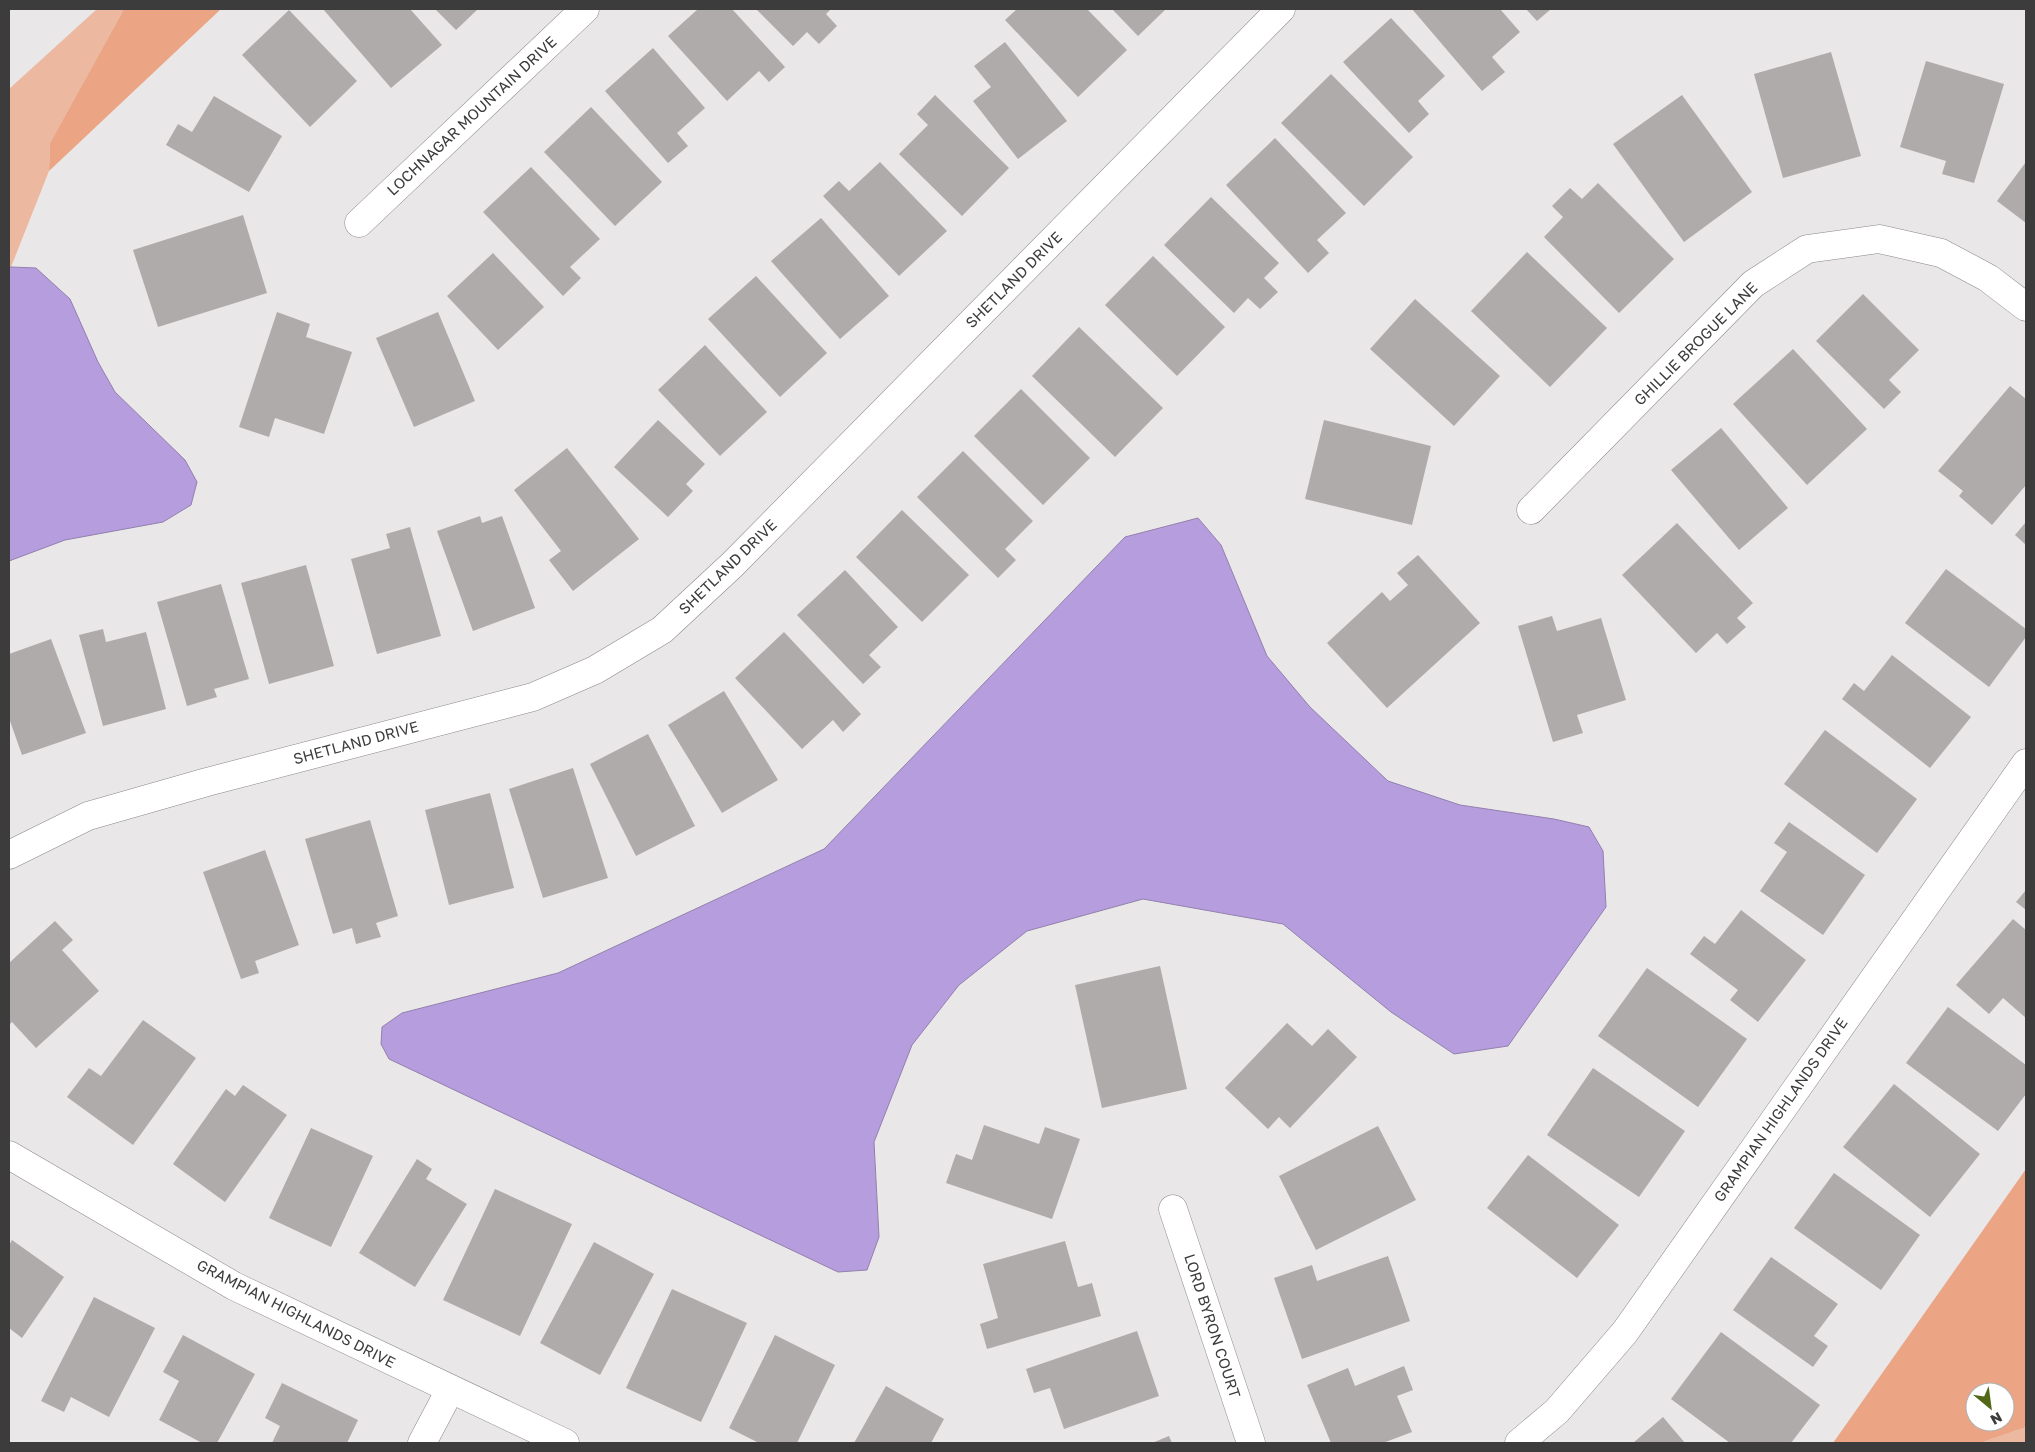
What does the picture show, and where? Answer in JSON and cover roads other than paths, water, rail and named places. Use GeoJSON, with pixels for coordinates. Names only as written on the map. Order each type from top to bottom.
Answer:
{"type":"FeatureCollection","features":[{"type":"Feature","properties":{"kind":"street","name":"LOCHNAGAR MOUNTAIN DRIVE"},"geometry":{"type":"LineString","coordinates":[[359,223],[585,9]]}},
{"type":"Feature","properties":{"kind":"street","name":"SHETLAND DRIVE"},"geometry":{"type":"LineString","coordinates":[[9,855],[88,816],[207,782],[533,696],[595,670],[662,630],[732,566],[1281,9]]}},
{"type":"Feature","properties":{"kind":"street","name":"GHILLIE BROGUE LANE"},"geometry":{"type":"LineString","coordinates":[[1531,510],[1753,284],[1807,249],[1879,239],[1941,253],[1988,278],[2026,307]]}},
{"type":"Feature","properties":{"kind":"street","name":"GRAMPIAN HIGHLANDS DRIVE"},"geometry":{"type":"LineString","coordinates":[[1519,1443],[1557,1411],[1625,1332],[2026,763]]}},
{"type":"Feature","properties":{"kind":"street","name":"GRAMPIAN HIGHLANDS DRIVE"},"geometry":{"type":"LineString","coordinates":[[9,1155],[234,1286],[565,1443]]}},
{"type":"Feature","properties":{"kind":"street","name":"LORD BYRON COURT"},"geometry":{"type":"LineString","coordinates":[[1173,1209],[1251,1443]]}},
{"type":"Feature","properties":{"kind":"street"},"geometry":{"type":"LineString","coordinates":[[422,1443],[450,1390]]}}]}
